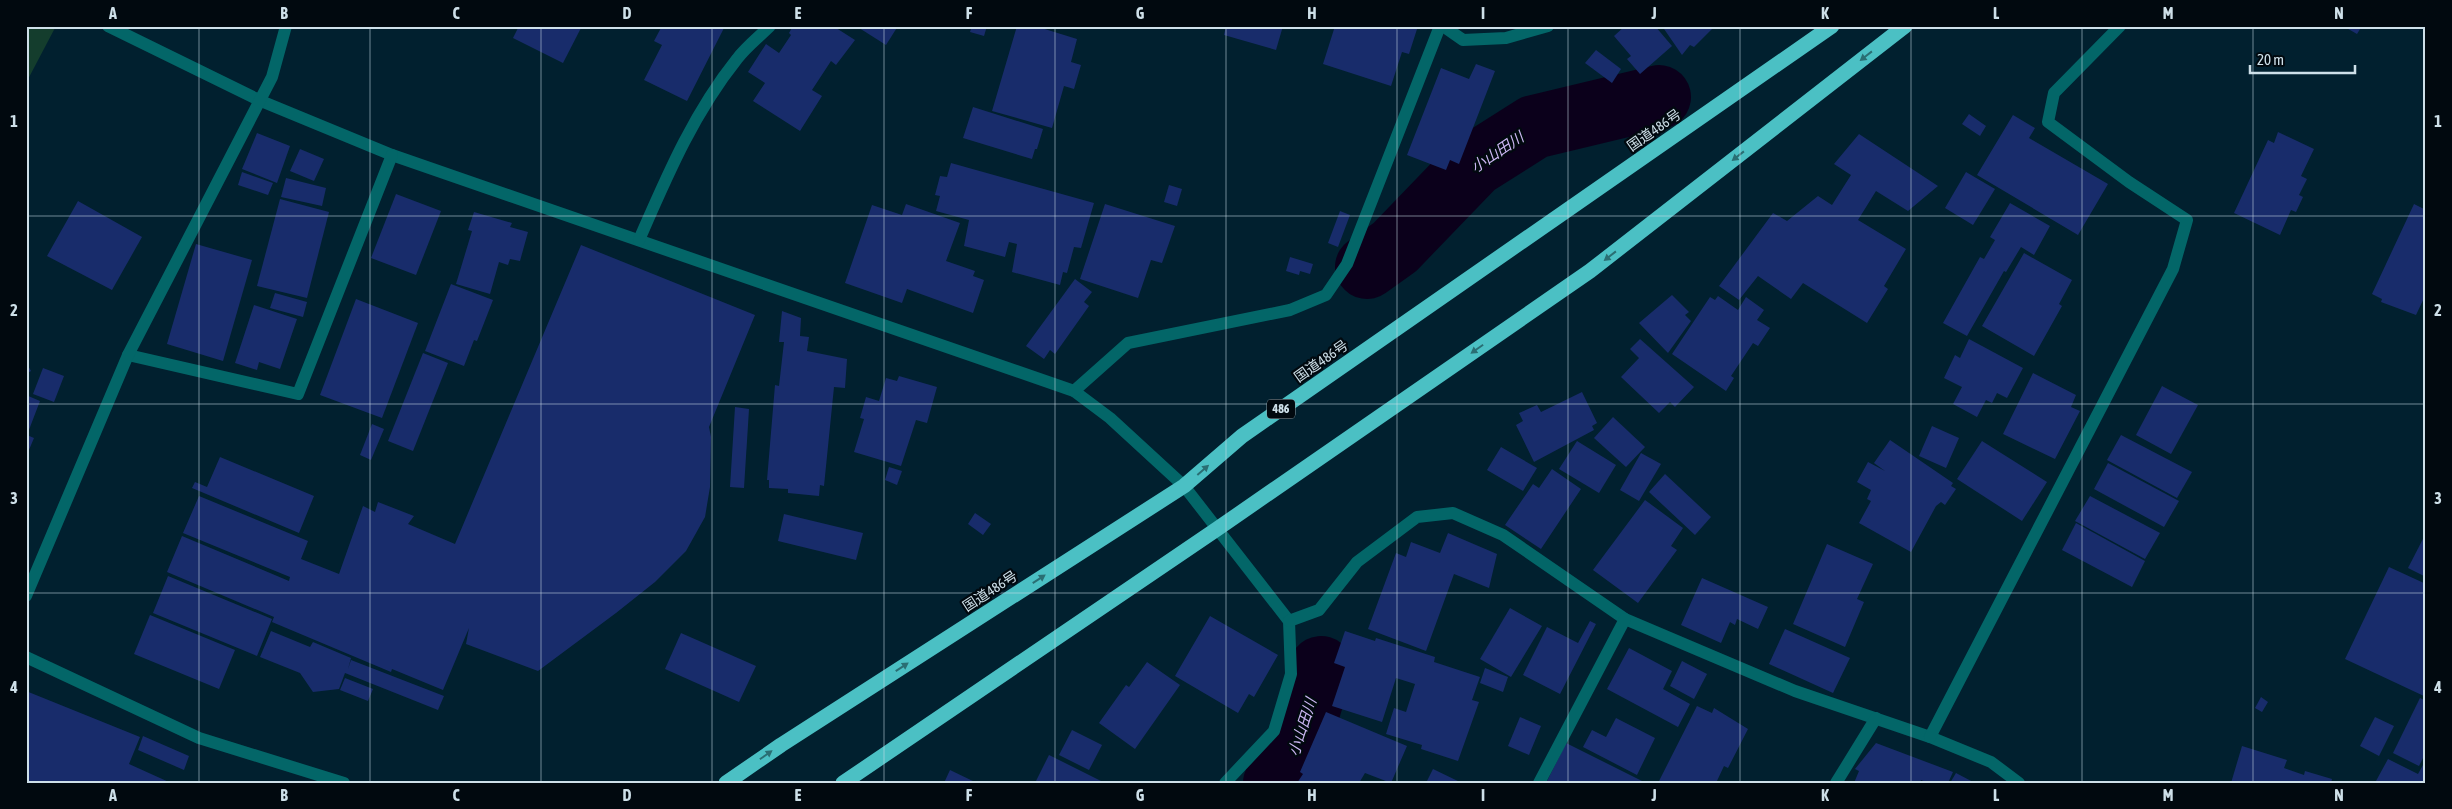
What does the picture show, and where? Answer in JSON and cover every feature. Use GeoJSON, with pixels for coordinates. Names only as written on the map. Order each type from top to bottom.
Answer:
{"type":"FeatureCollection","features":[{"type":"Feature","properties":{"kind":"highway","name":"国道486号"},"geometry":{"type":"LineString","coordinates":[[726,783],[781,744],[1184,486],[1242,436],[1832,26]]}},
{"type":"Feature","properties":{"kind":"highway"},"geometry":{"type":"LineString","coordinates":[[843,783],[1217,529],[1590,272],[1905,26]]}},
{"type":"Feature","properties":{"kind":"street"},"geometry":{"type":"LineString","coordinates":[[108,26],[261,102],[392,155],[1074,391],[1110,418],[1184,486],[1289,621],[1292,674],[1274,731],[1226,783]]}},
{"type":"Feature","properties":{"kind":"street"},"geometry":{"type":"LineString","coordinates":[[26,596],[128,355],[261,102],[272,77],[286,26]]}},
{"type":"Feature","properties":{"kind":"street"},"geometry":{"type":"LineString","coordinates":[[639,240],[676,154],[702,108],[738,58],[770,26]]}},
{"type":"Feature","properties":{"kind":"street"},"geometry":{"type":"LineString","coordinates":[[1074,391],[1128,343],[1290,310],[1326,294],[1347,264],[1442,26],[1462,40],[1506,38],[1548,26]]}},
{"type":"Feature","properties":{"kind":"street"},"geometry":{"type":"LineString","coordinates":[[1930,737],[2173,269],[2187,220],[2128,182],[2048,122],[2054,93],[2120,26]]}},
{"type":"Feature","properties":{"kind":"street"},"geometry":{"type":"LineString","coordinates":[[128,355],[298,394],[392,155]]}},
{"type":"Feature","properties":{"kind":"street"},"geometry":{"type":"LineString","coordinates":[[1289,621],[1319,610],[1357,562],[1417,517],[1453,513],[1503,535],[1625,619],[1795,691],[1930,737],[1991,762],[2020,783]]}},
{"type":"Feature","properties":{"kind":"street"},"geometry":{"type":"LineString","coordinates":[[1539,783],[1625,619]]}},
{"type":"Feature","properties":{"kind":"street"},"geometry":{"type":"LineString","coordinates":[[26,657],[199,738],[344,783]]}},
{"type":"Feature","properties":{"kind":"street"},"geometry":{"type":"LineString","coordinates":[[1836,783],[1876,718]]}},
{"type":"Feature","properties":{"kind":"green space"},"geometry":{"type":"Polygon","coordinates":[[[26,26],[56,26],[26,83],[26,26]]]}},
{"type":"Feature","properties":{"kind":"building"},"geometry":{"type":"Polygon","coordinates":[[[519,26],[582,26],[563,63],[513,38],[519,26]]]}},
{"type":"Feature","properties":{"kind":"building"},"geometry":{"type":"Polygon","coordinates":[[[662,26],[724,28],[687,101],[644,80],[662,45],[654,41],[662,26]]]}},
{"type":"Feature","properties":{"kind":"building"},"geometry":{"type":"Polygon","coordinates":[[[793,26],[833,26],[855,40],[836,65],[831,61],[812,90],[822,96],[800,131],[753,101],[765,83],[748,72],[766,44],[779,53],[791,35],[789,33],[793,26]]]}},
{"type":"Feature","properties":{"kind":"building"},"geometry":{"type":"Polygon","coordinates":[[[856,26],[898,26],[886,45],[856,26]]]}},
{"type":"Feature","properties":{"kind":"building"},"geometry":{"type":"Polygon","coordinates":[[[972,26],[987,26],[984,36],[970,32],[972,26]]]}},
{"type":"Feature","properties":{"kind":"building"},"geometry":{"type":"Polygon","coordinates":[[[1017,26],[1035,26],[1077,39],[1071,62],[1081,65],[1074,89],[1064,86],[1052,128],[992,111],[1017,26]]]}},
{"type":"Feature","properties":{"kind":"building"},"geometry":{"type":"Polygon","coordinates":[[[1226,26],[1283,26],[1276,50],[1224,35],[1226,26]]]}},
{"type":"Feature","properties":{"kind":"building"},"geometry":{"type":"Polygon","coordinates":[[[1335,26],[1418,26],[1409,54],[1402,52],[1391,86],[1323,64],[1335,26]]]}},
{"type":"Feature","properties":{"kind":"building"},"geometry":{"type":"Polygon","coordinates":[[[1625,26],[1655,26],[1672,46],[1640,74],[1627,59],[1631,56],[1614,36],[1625,26]]]}},
{"type":"Feature","properties":{"kind":"building"},"geometry":{"type":"Polygon","coordinates":[[[1662,26],[1715,26],[1694,47],[1690,45],[1682,55],[1662,26]]]}},
{"type":"Feature","properties":{"kind":"building"},"geometry":{"type":"Polygon","coordinates":[[[2343,26],[2362,26],[2357,34],[2343,26]]]}},
{"type":"Feature","properties":{"kind":"building"},"geometry":{"type":"Polygon","coordinates":[[[1596,50],[1621,69],[1612,83],[1585,63],[1596,50]]]}},
{"type":"Feature","properties":{"kind":"building"},"geometry":{"type":"Polygon","coordinates":[[[1476,64],[1495,71],[1459,164],[1450,160],[1446,170],[1407,155],[1441,68],[1469,79],[1476,64]]]}},
{"type":"Feature","properties":{"kind":"building"},"geometry":{"type":"Polygon","coordinates":[[[973,107],[1043,129],[1032,159],[963,138],[973,107]]]}},
{"type":"Feature","properties":{"kind":"building"},"geometry":{"type":"Polygon","coordinates":[[[1969,114],[1986,126],[1980,136],[1962,124],[1969,114]]]}},
{"type":"Feature","properties":{"kind":"building"},"geometry":{"type":"Polygon","coordinates":[[[2013,115],[2035,128],[2029,138],[2108,184],[2078,235],[1977,175],[2013,115]]]}},
{"type":"Feature","properties":{"kind":"building"},"geometry":{"type":"Polygon","coordinates":[[[2278,132],[2314,149],[2301,176],[2307,179],[2299,195],[2303,197],[2296,212],[2291,210],[2280,235],[2234,213],[2268,140],[2274,143],[2278,132]]]}},
{"type":"Feature","properties":{"kind":"building"},"geometry":{"type":"Polygon","coordinates":[[[257,133],[290,146],[277,183],[242,169],[257,133]]]}},
{"type":"Feature","properties":{"kind":"building"},"geometry":{"type":"Polygon","coordinates":[[[1859,134],[1938,186],[1908,211],[1876,191],[1858,220],[1906,249],[1884,286],[1888,289],[1867,323],[1803,283],[1791,299],[1758,276],[1739,300],[1719,286],[1773,213],[1787,221],[1818,196],[1832,205],[1851,175],[1834,164],[1859,134]]]}},
{"type":"Feature","properties":{"kind":"building"},"geometry":{"type":"Polygon","coordinates":[[[300,149],[324,159],[314,181],[290,171],[300,149]]]}},
{"type":"Feature","properties":{"kind":"building"},"geometry":{"type":"Polygon","coordinates":[[[951,163],[1094,203],[1081,248],[1074,247],[1067,273],[1063,272],[1060,285],[1012,272],[1017,244],[1009,242],[1005,257],[964,246],[969,220],[936,211],[940,196],[935,195],[940,176],[947,177],[951,163]]]}},
{"type":"Feature","properties":{"kind":"building"},"geometry":{"type":"Polygon","coordinates":[[[242,172],[273,183],[268,195],[238,185],[242,172]]]}},
{"type":"Feature","properties":{"kind":"building"},"geometry":{"type":"Polygon","coordinates":[[[1966,172],[1995,189],[1973,225],[1945,208],[1966,172]]]}},
{"type":"Feature","properties":{"kind":"building"},"geometry":{"type":"Polygon","coordinates":[[[286,178],[326,188],[322,206],[281,197],[286,178]]]}},
{"type":"Feature","properties":{"kind":"building"},"geometry":{"type":"Polygon","coordinates":[[[1169,185],[1182,189],[1177,206],[1164,202],[1169,185]]]}},
{"type":"Feature","properties":{"kind":"building"},"geometry":{"type":"Polygon","coordinates":[[[396,194],[441,211],[416,275],[371,258],[396,194]]]}},
{"type":"Feature","properties":{"kind":"building"},"geometry":{"type":"Polygon","coordinates":[[[280,199],[329,212],[307,298],[257,286],[280,199]]]}},
{"type":"Feature","properties":{"kind":"building"},"geometry":{"type":"Polygon","coordinates":[[[78,201],[142,237],[112,290],[47,256],[78,201]]]}},
{"type":"Feature","properties":{"kind":"building"},"geometry":{"type":"Polygon","coordinates":[[[2010,203],[2050,226],[2034,255],[2021,247],[2006,272],[2004,271],[1967,336],[1943,323],[1980,257],[1984,259],[1995,240],[1990,237],[2010,203]]]}},
{"type":"Feature","properties":{"kind":"building"},"geometry":{"type":"Polygon","coordinates":[[[906,204],[960,223],[946,261],[975,271],[973,276],[984,280],[973,313],[907,289],[902,303],[845,283],[872,205],[902,215],[906,204]]]}},
{"type":"Feature","properties":{"kind":"building"},"geometry":{"type":"Polygon","coordinates":[[[1105,204],[1175,226],[1162,263],[1151,260],[1138,298],[1080,279],[1105,204]]]}},
{"type":"Feature","properties":{"kind":"building"},"geometry":{"type":"Polygon","coordinates":[[[2414,204],[2426,210],[2426,294],[2416,315],[2381,302],[2382,299],[2372,294],[2414,204]]]}},
{"type":"Feature","properties":{"kind":"building"},"geometry":{"type":"Polygon","coordinates":[[[1340,211],[1350,215],[1338,247],[1328,243],[1340,211]]]}},
{"type":"Feature","properties":{"kind":"building"},"geometry":{"type":"Polygon","coordinates":[[[474,212],[512,223],[510,227],[528,232],[520,261],[510,259],[508,265],[499,262],[490,294],[456,284],[472,231],[468,230],[474,212]]]}},
{"type":"Feature","properties":{"kind":"building"},"geometry":{"type":"Polygon","coordinates":[[[196,244],[252,260],[223,361],[167,344],[196,244]]]}},
{"type":"Feature","properties":{"kind":"building"},"geometry":{"type":"Polygon","coordinates":[[[581,245],[755,315],[709,427],[711,437],[710,487],[705,517],[686,551],[655,582],[616,613],[538,671],[466,644],[469,628],[443,690],[392,669],[391,672],[272,622],[274,617],[167,572],[182,536],[289,581],[290,577],[183,533],[199,496],[308,541],[301,559],[339,574],[363,506],[375,512],[378,502],[414,516],[408,524],[455,544],[581,245]]]}},
{"type":"Feature","properties":{"kind":"building"},"geometry":{"type":"Polygon","coordinates":[[[2024,253],[2072,280],[2059,304],[2062,306],[2034,356],[1982,326],[2024,253]]]}},
{"type":"Feature","properties":{"kind":"building"},"geometry":{"type":"Polygon","coordinates":[[[1290,257],[1313,264],[1310,274],[1300,271],[1299,275],[1286,271],[1290,257]]]}},
{"type":"Feature","properties":{"kind":"building"},"geometry":{"type":"Polygon","coordinates":[[[1075,279],[1092,292],[1084,302],[1089,306],[1055,354],[1050,350],[1044,359],[1026,346],[1075,279]]]}},
{"type":"Feature","properties":{"kind":"building"},"geometry":{"type":"Polygon","coordinates":[[[451,284],[493,300],[477,341],[474,340],[464,366],[425,351],[451,284]]]}},
{"type":"Feature","properties":{"kind":"building"},"geometry":{"type":"Polygon","coordinates":[[[275,293],[307,302],[303,317],[270,308],[275,293]]]}},
{"type":"Feature","properties":{"kind":"building"},"geometry":{"type":"Polygon","coordinates":[[[1672,295],[1689,312],[1685,315],[1691,321],[1668,353],[1639,323],[1672,295]]]}},
{"type":"Feature","properties":{"kind":"building"},"geometry":{"type":"Polygon","coordinates":[[[1718,296],[1738,310],[1746,297],[1764,310],[1757,320],[1770,328],[1758,346],[1753,343],[1731,376],[1734,378],[1726,391],[1672,354],[1710,297],[1715,300],[1718,296]]]}},
{"type":"Feature","properties":{"kind":"building"},"geometry":{"type":"Polygon","coordinates":[[[356,299],[418,323],[382,418],[320,395],[356,299]]]}},
{"type":"Feature","properties":{"kind":"building"},"geometry":{"type":"Polygon","coordinates":[[[254,305],[297,319],[280,369],[259,362],[257,370],[235,363],[254,305]]]}},
{"type":"Feature","properties":{"kind":"building"},"geometry":{"type":"Polygon","coordinates":[[[782,311],[801,318],[800,336],[809,337],[807,351],[847,359],[845,388],[834,387],[824,486],[820,485],[819,496],[788,493],[788,489],[769,488],[769,480],[767,480],[775,385],[779,386],[784,342],[779,342],[782,311]]]}},
{"type":"Feature","properties":{"kind":"building"},"geometry":{"type":"Polygon","coordinates":[[[1640,339],[1694,387],[1675,407],[1670,402],[1659,413],[1621,377],[1639,358],[1630,349],[1640,339]]]}},
{"type":"Feature","properties":{"kind":"building"},"geometry":{"type":"Polygon","coordinates":[[[1969,339],[2023,368],[2007,398],[1997,393],[1992,403],[1986,400],[1977,417],[1953,404],[1962,387],[1944,378],[1955,355],[1960,358],[1969,339]]]}},
{"type":"Feature","properties":{"kind":"building"},"geometry":{"type":"Polygon","coordinates":[[[423,353],[448,363],[413,451],[388,441],[423,353]]]}},
{"type":"Feature","properties":{"kind":"building"},"geometry":{"type":"Polygon","coordinates":[[[26,362],[31,371],[26,374],[26,362]]]}},
{"type":"Feature","properties":{"kind":"building"},"geometry":{"type":"Polygon","coordinates":[[[43,368],[64,376],[54,402],[33,394],[43,368]]]}},
{"type":"Feature","properties":{"kind":"building"},"geometry":{"type":"Polygon","coordinates":[[[2033,373],[2076,395],[2071,407],[2080,411],[2055,459],[2003,434],[2033,373]]]}},
{"type":"Feature","properties":{"kind":"building"},"geometry":{"type":"Polygon","coordinates":[[[899,376],[937,387],[927,423],[916,420],[901,466],[854,452],[864,419],[860,418],[866,397],[879,401],[886,378],[897,381],[899,376]]]}},
{"type":"Feature","properties":{"kind":"building"},"geometry":{"type":"Polygon","coordinates":[[[2162,386],[2198,405],[2171,454],[2136,435],[2162,386]]]}},
{"type":"Feature","properties":{"kind":"building"},"geometry":{"type":"Polygon","coordinates":[[[1582,392],[1597,423],[1592,426],[1594,430],[1534,462],[1516,425],[1523,421],[1519,413],[1537,405],[1541,412],[1582,392]]]}},
{"type":"Feature","properties":{"kind":"building"},"geometry":{"type":"Polygon","coordinates":[[[26,395],[40,401],[27,435],[34,438],[26,457],[26,395]]]}},
{"type":"Feature","properties":{"kind":"building"},"geometry":{"type":"Polygon","coordinates":[[[735,407],[749,409],[744,488],[730,487],[735,407]]]}},
{"type":"Feature","properties":{"kind":"building"},"geometry":{"type":"Polygon","coordinates":[[[1613,417],[1645,447],[1626,467],[1594,438],[1613,417]]]}},
{"type":"Feature","properties":{"kind":"building"},"geometry":{"type":"Polygon","coordinates":[[[372,424],[384,429],[371,460],[360,455],[372,424]]]}},
{"type":"Feature","properties":{"kind":"building"},"geometry":{"type":"Polygon","coordinates":[[[1932,426],[1959,438],[1946,468],[1919,456],[1932,426]]]}},
{"type":"Feature","properties":{"kind":"building"},"geometry":{"type":"Polygon","coordinates":[[[2121,435],[2192,472],[2177,498],[2107,460],[2121,435]]]}},
{"type":"Feature","properties":{"kind":"building"},"geometry":{"type":"Polygon","coordinates":[[[1890,440],[1953,483],[1951,486],[1956,489],[1945,505],[1941,502],[1936,506],[1911,552],[1859,523],[1871,501],[1867,499],[1871,490],[1857,482],[1868,462],[1885,471],[1874,463],[1890,440]]]}},
{"type":"Feature","properties":{"kind":"building"},"geometry":{"type":"Polygon","coordinates":[[[1577,441],[1616,465],[1599,493],[1559,469],[1577,441]]]}},
{"type":"Feature","properties":{"kind":"building"},"geometry":{"type":"Polygon","coordinates":[[[1982,441],[2047,482],[2022,521],[1957,479],[1982,441]]]}},
{"type":"Feature","properties":{"kind":"building"},"geometry":{"type":"Polygon","coordinates":[[[1501,447],[1537,468],[1523,491],[1487,470],[1501,447]]]}},
{"type":"Feature","properties":{"kind":"building"},"geometry":{"type":"Polygon","coordinates":[[[1641,453],[1661,464],[1639,501],[1620,490],[1641,453]]]}},
{"type":"Feature","properties":{"kind":"building"},"geometry":{"type":"Polygon","coordinates":[[[220,457],[314,496],[299,533],[192,488],[195,482],[207,487],[220,457]]]}},
{"type":"Feature","properties":{"kind":"building"},"geometry":{"type":"Polygon","coordinates":[[[2108,463],[2179,501],[2164,527],[2094,489],[2108,463]]]}},
{"type":"Feature","properties":{"kind":"building"},"geometry":{"type":"Polygon","coordinates":[[[889,467],[902,471],[897,485],[885,480],[889,467]]]}},
{"type":"Feature","properties":{"kind":"building"},"geometry":{"type":"Polygon","coordinates":[[[1552,469],[1581,489],[1541,549],[1505,525],[1533,484],[1539,488],[1552,469]]]}},
{"type":"Feature","properties":{"kind":"building"},"geometry":{"type":"Polygon","coordinates":[[[1665,474],[1711,517],[1695,535],[1649,492],[1665,474]]]}},
{"type":"Feature","properties":{"kind":"building"},"geometry":{"type":"Polygon","coordinates":[[[2090,496],[2160,533],[2145,559],[2075,521],[2090,496]]]}},
{"type":"Feature","properties":{"kind":"building"},"geometry":{"type":"Polygon","coordinates":[[[1645,500],[1683,528],[1671,546],[1677,550],[1638,603],[1593,570],[1645,500]]]}},
{"type":"Feature","properties":{"kind":"building"},"geometry":{"type":"Polygon","coordinates":[[[975,513],[991,524],[983,535],[968,524],[975,513]]]}},
{"type":"Feature","properties":{"kind":"building"},"geometry":{"type":"Polygon","coordinates":[[[784,514],[863,533],[856,560],[778,541],[784,514]]]}},
{"type":"Feature","properties":{"kind":"building"},"geometry":{"type":"Polygon","coordinates":[[[2076,523],[2145,561],[2132,587],[2062,550],[2076,523]]]}},
{"type":"Feature","properties":{"kind":"building"},"geometry":{"type":"Polygon","coordinates":[[[1448,533],[1497,554],[1489,588],[1454,574],[1426,651],[1368,629],[1396,553],[1406,557],[1411,542],[1440,553],[1448,533]]]}},
{"type":"Feature","properties":{"kind":"building"},"geometry":{"type":"Polygon","coordinates":[[[2426,533],[2426,577],[2408,568],[2426,533]]]}},
{"type":"Feature","properties":{"kind":"building"},"geometry":{"type":"Polygon","coordinates":[[[1827,544],[1873,564],[1857,599],[1864,602],[1845,647],[1793,624],[1827,544]]]}},
{"type":"Feature","properties":{"kind":"building"},"geometry":{"type":"Polygon","coordinates":[[[2389,567],[2426,584],[2426,697],[2345,659],[2389,567]]]}},
{"type":"Feature","properties":{"kind":"building"},"geometry":{"type":"Polygon","coordinates":[[[168,576],[272,619],[257,656],[153,613],[168,576]]]}},
{"type":"Feature","properties":{"kind":"building"},"geometry":{"type":"Polygon","coordinates":[[[1702,578],[1768,607],[1758,629],[1737,619],[1735,625],[1730,622],[1721,643],[1681,625],[1702,578]]]}},
{"type":"Feature","properties":{"kind":"building"},"geometry":{"type":"Polygon","coordinates":[[[1510,608],[1542,626],[1511,677],[1480,659],[1510,608]]]}},
{"type":"Feature","properties":{"kind":"building"},"geometry":{"type":"Polygon","coordinates":[[[150,615],[235,650],[219,689],[134,654],[150,615]]]}},
{"type":"Feature","properties":{"kind":"building"},"geometry":{"type":"Polygon","coordinates":[[[1210,616],[1278,655],[1254,697],[1249,694],[1238,713],[1175,676],[1210,616]]]}},
{"type":"Feature","properties":{"kind":"building"},"geometry":{"type":"Polygon","coordinates":[[[1590,621],[1596,624],[1560,694],[1523,675],[1547,627],[1578,643],[1590,621]]]}},
{"type":"Feature","properties":{"kind":"building"},"geometry":{"type":"Polygon","coordinates":[[[1785,629],[1850,658],[1833,693],[1769,664],[1785,629]]]}},
{"type":"Feature","properties":{"kind":"building"},"geometry":{"type":"Polygon","coordinates":[[[271,631],[310,647],[313,642],[351,658],[348,669],[351,660],[444,696],[438,710],[345,673],[339,689],[313,692],[300,673],[260,657],[271,631]]]}},
{"type":"Feature","properties":{"kind":"building"},"geometry":{"type":"Polygon","coordinates":[[[1345,631],[1375,641],[1376,638],[1435,657],[1434,662],[1480,677],[1472,700],[1479,702],[1458,761],[1421,749],[1422,745],[1386,734],[1394,708],[1406,712],[1415,684],[1396,678],[1382,722],[1332,706],[1345,667],[1334,663],[1345,631]]]}},
{"type":"Feature","properties":{"kind":"building"},"geometry":{"type":"Polygon","coordinates":[[[681,633],[756,666],[739,702],[665,669],[681,633]]]}},
{"type":"Feature","properties":{"kind":"building"},"geometry":{"type":"Polygon","coordinates":[[[1629,648],[1672,671],[1663,689],[1690,704],[1678,727],[1607,689],[1629,648]]]}},
{"type":"Feature","properties":{"kind":"building"},"geometry":{"type":"Polygon","coordinates":[[[1682,661],[1707,674],[1694,699],[1670,686],[1682,661]]]}},
{"type":"Feature","properties":{"kind":"building"},"geometry":{"type":"Polygon","coordinates":[[[1147,662],[1180,685],[1135,749],[1099,723],[1126,685],[1129,687],[1147,662]]]}},
{"type":"Feature","properties":{"kind":"building"},"geometry":{"type":"Polygon","coordinates":[[[1485,668],[1508,677],[1503,692],[1480,683],[1485,668]]]}},
{"type":"Feature","properties":{"kind":"building"},"geometry":{"type":"Polygon","coordinates":[[[345,678],[373,689],[368,701],[340,690],[345,678]]]}},
{"type":"Feature","properties":{"kind":"building"},"geometry":{"type":"Polygon","coordinates":[[[26,691],[140,737],[129,764],[171,783],[26,783],[26,691]]]}},
{"type":"Feature","properties":{"kind":"building"},"geometry":{"type":"Polygon","coordinates":[[[2261,697],[2268,702],[2262,712],[2255,708],[2261,697]]]}},
{"type":"Feature","properties":{"kind":"building"},"geometry":{"type":"Polygon","coordinates":[[[2420,698],[2426,701],[2426,752],[2419,766],[2393,753],[2420,698]]]}},
{"type":"Feature","properties":{"kind":"building"},"geometry":{"type":"Polygon","coordinates":[[[1697,706],[1712,713],[1714,708],[1748,729],[1728,768],[1724,766],[1716,783],[1658,783],[1697,706]]]}},
{"type":"Feature","properties":{"kind":"building"},"geometry":{"type":"Polygon","coordinates":[[[1326,712],[1407,746],[1391,783],[1365,773],[1359,783],[1297,783],[1303,774],[1300,772],[1326,712]]]}},
{"type":"Feature","properties":{"kind":"building"},"geometry":{"type":"Polygon","coordinates":[[[1520,717],[1541,726],[1529,755],[1508,746],[1520,717]]]}},
{"type":"Feature","properties":{"kind":"building"},"geometry":{"type":"Polygon","coordinates":[[[2375,717],[2394,726],[2379,756],[2360,746],[2375,717]]]}},
{"type":"Feature","properties":{"kind":"building"},"geometry":{"type":"Polygon","coordinates":[[[1616,718],[1655,738],[1637,775],[1583,747],[1592,730],[1606,737],[1616,718]]]}},
{"type":"Feature","properties":{"kind":"building"},"geometry":{"type":"Polygon","coordinates":[[[1072,730],[1102,745],[1089,770],[1059,755],[1072,730]]]}},
{"type":"Feature","properties":{"kind":"building"},"geometry":{"type":"Polygon","coordinates":[[[143,736],[189,756],[184,770],[138,750],[143,736]]]}},
{"type":"Feature","properties":{"kind":"building"},"geometry":{"type":"Polygon","coordinates":[[[1566,743],[1646,783],[1546,783],[1566,743]]]}},
{"type":"Feature","properties":{"kind":"building"},"geometry":{"type":"Polygon","coordinates":[[[1876,743],[1953,772],[1948,783],[1928,783],[1921,780],[1920,783],[1854,783],[1859,771],[1855,769],[1876,743]]]}},
{"type":"Feature","properties":{"kind":"building"},"geometry":{"type":"Polygon","coordinates":[[[2242,746],[2287,760],[2284,768],[2304,775],[2305,771],[2332,779],[2331,783],[2231,783],[2242,746]]]}},
{"type":"Feature","properties":{"kind":"building"},"geometry":{"type":"Polygon","coordinates":[[[1049,755],[1105,783],[1035,783],[1049,755]]]}},
{"type":"Feature","properties":{"kind":"building"},"geometry":{"type":"Polygon","coordinates":[[[2388,759],[2418,774],[2423,765],[2426,767],[2426,783],[2376,781],[2388,759]]]}},
{"type":"Feature","properties":{"kind":"building"},"geometry":{"type":"Polygon","coordinates":[[[1433,769],[1462,783],[1426,783],[1433,769]]]}},
{"type":"Feature","properties":{"kind":"building"},"geometry":{"type":"Polygon","coordinates":[[[950,770],[977,783],[944,783],[950,770]]]}},
{"type":"Feature","properties":{"kind":"building"},"geometry":{"type":"Polygon","coordinates":[[[1956,773],[1975,783],[1950,783],[1956,773]]]}},
{"type":"Feature","properties":{"kind":"waterway","name":"小山田川"},"geometry":{"type":"LineString","coordinates":[[1367,267],[1395,247],[1474,165],[1534,127],[1659,97]]}},
{"type":"Feature","properties":{"kind":"waterway","name":"小山田川"},"geometry":{"type":"LineString","coordinates":[[1275,783],[1294,758],[1321,668]]}}]}
